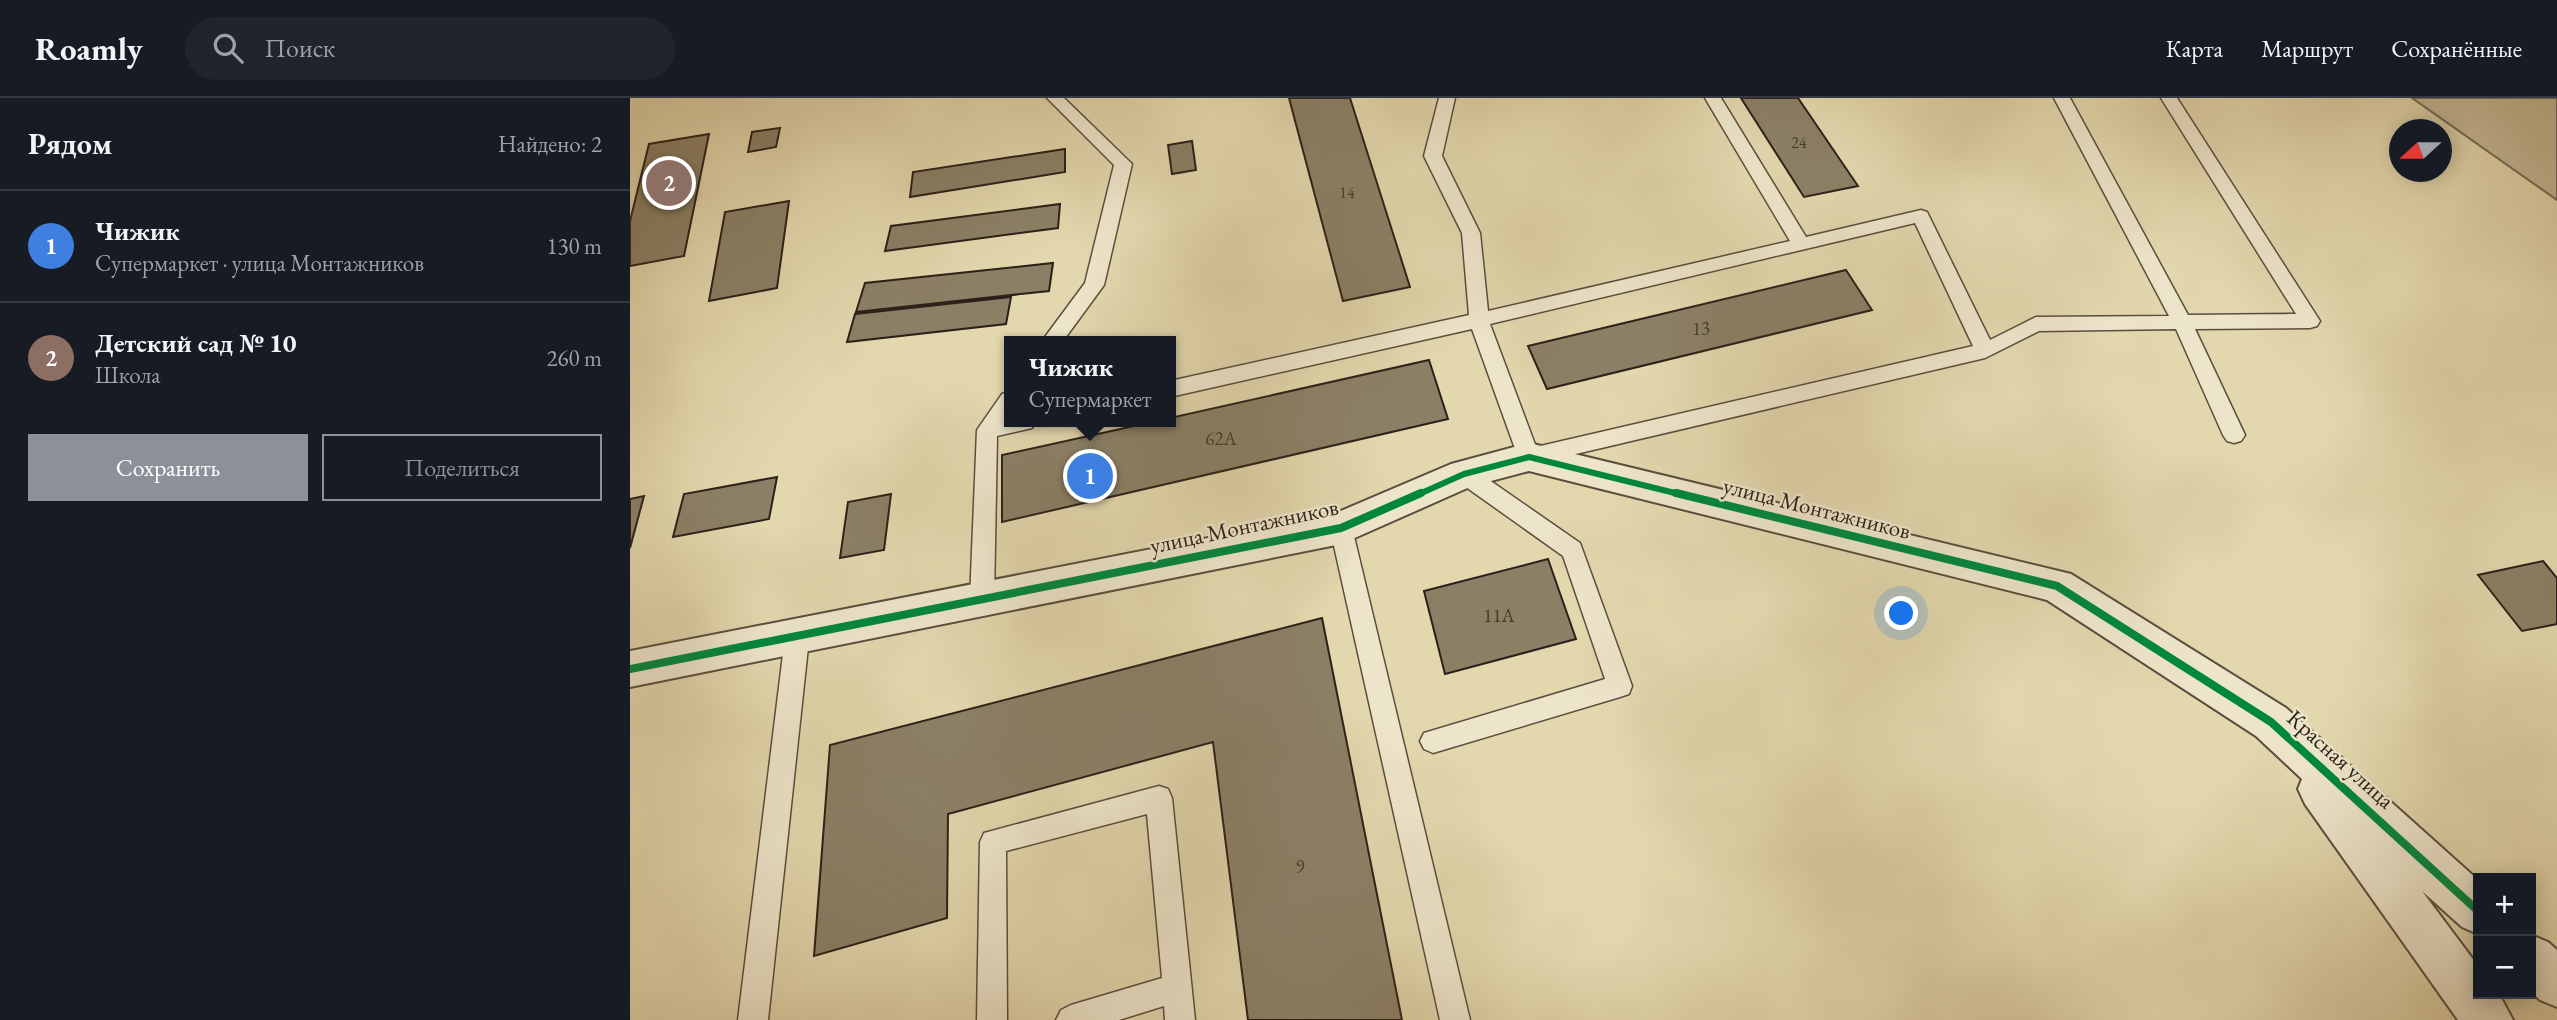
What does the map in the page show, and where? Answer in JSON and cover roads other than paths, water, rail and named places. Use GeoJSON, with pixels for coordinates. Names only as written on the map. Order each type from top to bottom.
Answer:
{"type":"FeatureCollection","features":[{"type":"Feature","properties":{"kind":"street","name":"улица Монтажников"},"geometry":{"type":"LineString","coordinates":[[630,668],[797,638],[1341,528],[1464,474],[1529,457],[2057,586]]}},
{"type":"Feature","properties":{"kind":"street","name":"Красная улица"},"geometry":{"type":"LineString","coordinates":[[2057,586],[2271,722],[2473,906]]}},
{"type":"Feature","properties":{"kind":"street","name":"Красная улица"},"geometry":{"type":"LineString","coordinates":[[2271,722],[2487,1020]]}},
{"type":"Feature","properties":{"kind":"street"},"geometry":{"type":"LineString","coordinates":[[2536,964],[2557,983]]}},
{"type":"Feature","properties":{"kind":"lane"},"geometry":{"type":"LineString","coordinates":[[1055,98],[1123,164],[1094,285],[1056,336]]}},
{"type":"Feature","properties":{"kind":"lane"},"geometry":{"type":"LineString","coordinates":[[1447,98],[1433,156],[1471,233],[1479,320],[1529,457],[1985,351],[2036,324],[2311,321],[2169,98]]}},
{"type":"Feature","properties":{"kind":"lane"},"geometry":{"type":"LineString","coordinates":[[1713,98],[1801,244]]}},
{"type":"Feature","properties":{"kind":"lane"},"geometry":{"type":"LineString","coordinates":[[2062,98],[2182,322],[2234,435]]}},
{"type":"Feature","properties":{"kind":"lane"},"geometry":{"type":"LineString","coordinates":[[1176,388],[1921,216],[1985,351]]}},
{"type":"Feature","properties":{"kind":"lane"},"geometry":{"type":"LineString","coordinates":[[982,600],[987,430],[1004,408]]}},
{"type":"Feature","properties":{"kind":"lane"},"geometry":{"type":"LineString","coordinates":[[987,430],[1004,426]]}},
{"type":"Feature","properties":{"kind":"lane"},"geometry":{"type":"LineString","coordinates":[[1433,741],[1620,686],[1572,550],[1464,474]]}},
{"type":"Feature","properties":{"kind":"lane"},"geometry":{"type":"LineString","coordinates":[[1341,528],[1455,1020]]}},
{"type":"Feature","properties":{"kind":"lane"},"geometry":{"type":"LineString","coordinates":[[753,1020],[797,638]]}},
{"type":"Feature","properties":{"kind":"lane"},"geometry":{"type":"LineString","coordinates":[[992,1020],[993,842],[1159,798],[1180,1020]]}},
{"type":"Feature","properties":{"kind":"lane"},"geometry":{"type":"LineString","coordinates":[[1071,1020],[1177,988]]}},
{"type":"Feature","properties":{"kind":"place","name":"Детский сад № 10"},"geometry":{"type":"Point","coordinates":[669,183]}},
{"type":"Feature","properties":{"kind":"place","name":"Чижик"},"geometry":{"type":"Point","coordinates":[1090,476]}}]}
